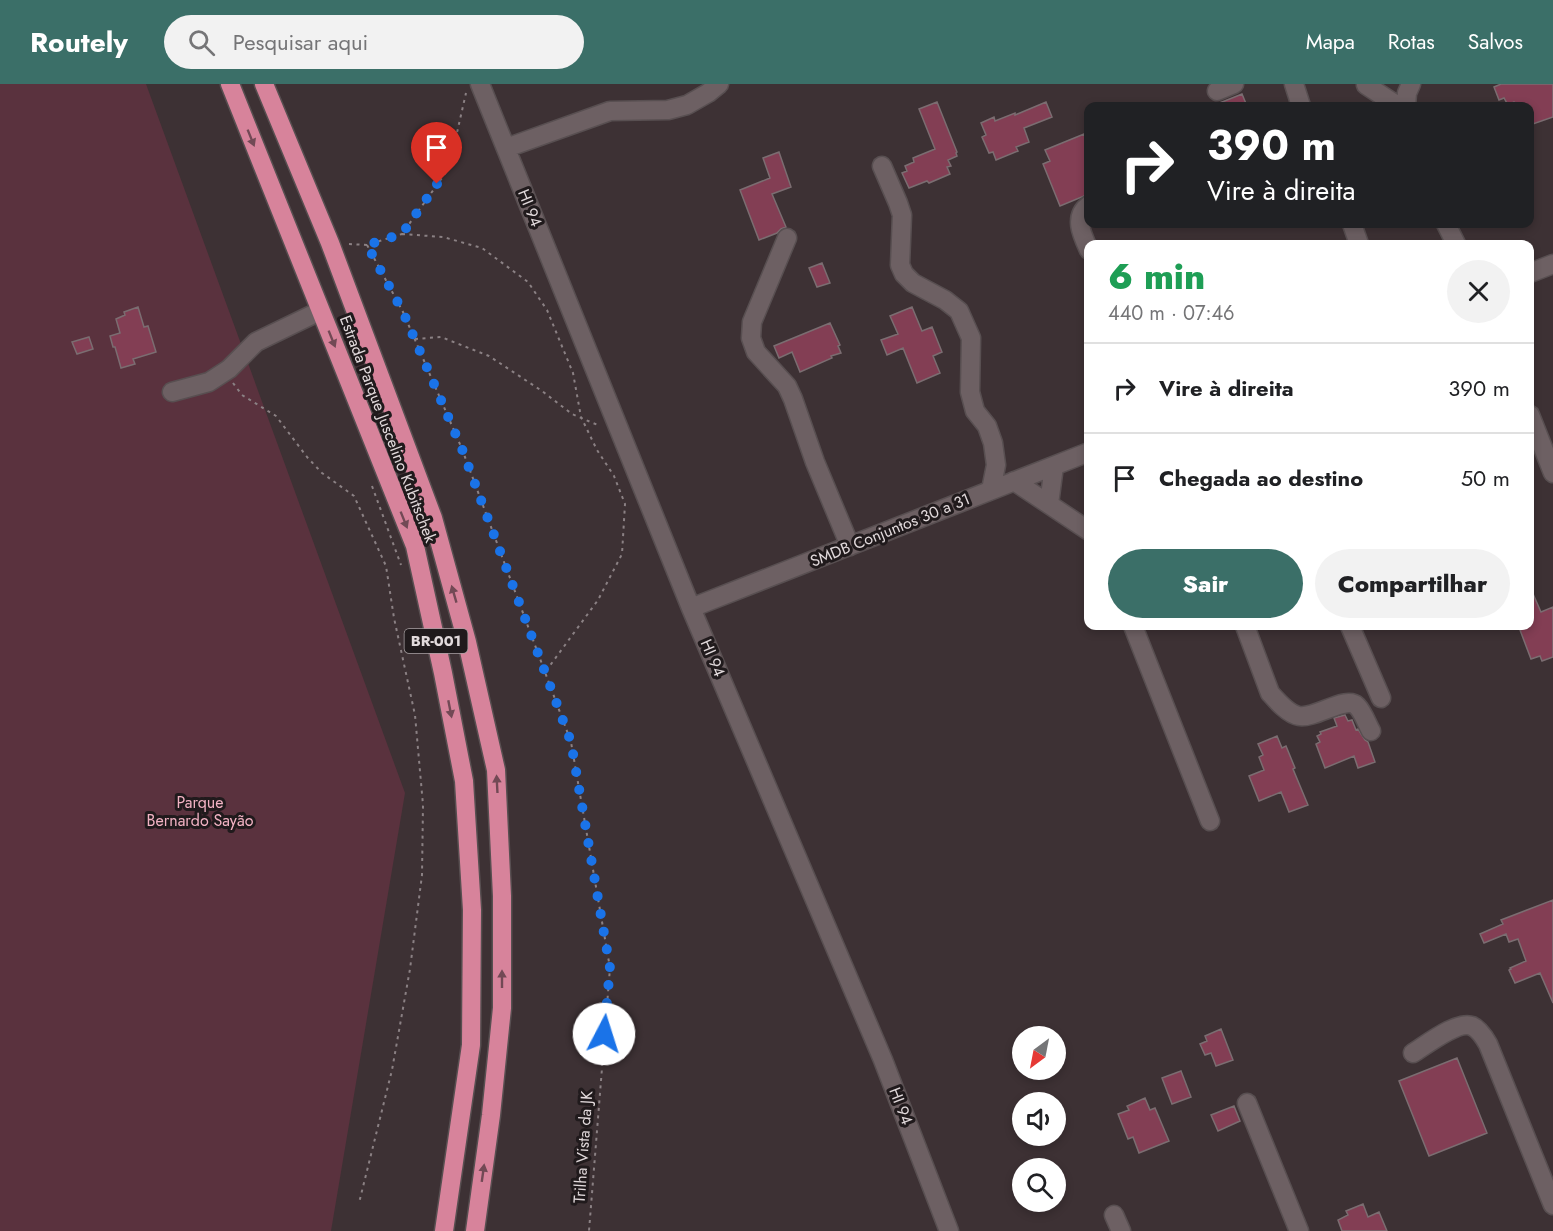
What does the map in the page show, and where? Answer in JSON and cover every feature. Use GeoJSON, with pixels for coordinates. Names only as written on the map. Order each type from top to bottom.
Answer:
{"type":"FeatureCollection","features":[{"type":"Feature","properties":{"kind":"highway","name":"Estrada Parque Juscelino Kubitschek"},"geometry":{"type":"LineString","coordinates":[[230,84],[415,546],[464,781],[472,910],[471,1045],[444,1231]]}},
{"type":"Feature","properties":{"kind":"highway","name":"Estrada Parque Juscelino Kubitschek"},"geometry":{"type":"LineString","coordinates":[[264,84],[330,243],[433,519],[468,642],[496,770],[502,896],[502,1008],[491,1115],[475,1231]]}},
{"type":"Feature","properties":{"kind":"street","name":"HI 94"},"geometry":{"type":"LineString","coordinates":[[480,84],[691,608],[883,1060],[949,1231]]}},
{"type":"Feature","properties":{"kind":"street"},"geometry":{"type":"LineString","coordinates":[[506,148],[610,111],[668,110],[687,105],[719,84]]}},
{"type":"Feature","properties":{"kind":"street"},"geometry":{"type":"LineString","coordinates":[[1294,84],[1300,102]]}},
{"type":"Feature","properties":{"kind":"street"},"geometry":{"type":"LineString","coordinates":[[1406,102],[1411,84]]}},
{"type":"Feature","properties":{"kind":"street"},"geometry":{"type":"LineString","coordinates":[[1366,86],[1392,102]]}},
{"type":"Feature","properties":{"kind":"street"},"geometry":{"type":"LineString","coordinates":[[882,166],[902,215],[900,265],[903,274],[913,283],[945,300],[959,311],[971,338],[970,392],[975,411],[987,426],[995,454],[996,465],[991,490]]}},
{"type":"Feature","properties":{"kind":"street"},"geometry":{"type":"LineString","coordinates":[[1084,209],[1079,222],[1085,240]]}},
{"type":"Feature","properties":{"kind":"street"},"geometry":{"type":"LineString","coordinates":[[787,238],[752,321],[751,338],[756,352],[787,386],[850,546]]}},
{"type":"Feature","properties":{"kind":"street"},"geometry":{"type":"LineString","coordinates":[[1534,271],[1553,264]]}},
{"type":"Feature","properties":{"kind":"street"},"geometry":{"type":"LineString","coordinates":[[172,392],[209,382],[229,369],[256,342],[320,310]]}},
{"type":"Feature","properties":{"kind":"street"},"geometry":{"type":"LineString","coordinates":[[1534,425],[1553,472]]}},
{"type":"Feature","properties":{"kind":"street","name":"SMDB Conjuntos 30 a 31"},"geometry":{"type":"LineString","coordinates":[[691,608],[1084,454]]}},
{"type":"Feature","properties":{"kind":"street"},"geometry":{"type":"LineString","coordinates":[[1049,504],[1054,466]]}},
{"type":"Feature","properties":{"kind":"street"},"geometry":{"type":"LineString","coordinates":[[1014,481],[1084,528]]}},
{"type":"Feature","properties":{"kind":"street"},"geometry":{"type":"LineString","coordinates":[[1135,630],[1210,821]]}},
{"type":"Feature","properties":{"kind":"street"},"geometry":{"type":"LineString","coordinates":[[1246,630],[1270,693],[1275,700],[1290,712],[1300,716],[1313,715],[1348,702],[1357,705],[1371,731]]}},
{"type":"Feature","properties":{"kind":"street"},"geometry":{"type":"LineString","coordinates":[[1352,630],[1381,698]]}},
{"type":"Feature","properties":{"kind":"street"},"geometry":{"type":"LineString","coordinates":[[1413,1053],[1465,1024],[1474,1027],[1482,1034],[1553,1204]]}},
{"type":"Feature","properties":{"kind":"street"},"geometry":{"type":"LineString","coordinates":[[1247,1103],[1299,1231]]}},
{"type":"Feature","properties":{"kind":"path"},"geometry":{"type":"LineString","coordinates":[[402,234],[449,168],[468,84]]}},
{"type":"Feature","properties":{"kind":"path"},"geometry":{"type":"LineString","coordinates":[[402,234],[443,237],[482,248],[528,282],[547,310],[573,374],[581,417],[597,450],[614,476],[625,504],[622,554],[598,600],[545,672]]}},
{"type":"Feature","properties":{"kind":"path","name":"Trilha Vista da JK"},"geometry":{"type":"LineString","coordinates":[[402,234],[367,245],[403,312],[462,449],[571,742],[610,968],[589,1231]]}},
{"type":"Feature","properties":{"kind":"path"},"geometry":{"type":"LineString","coordinates":[[415,339],[441,338],[489,356],[572,414],[622,436]]}},
{"type":"Feature","properties":{"kind":"path"},"geometry":{"type":"LineString","coordinates":[[229,369],[235,387],[242,395],[276,416],[307,458],[322,473],[354,496],[386,566],[394,618],[415,715],[423,805],[422,875],[410,969],[392,1070],[359,1203]]}},
{"type":"Feature","properties":{"kind":"path"},"geometry":{"type":"LineString","coordinates":[[372,486],[404,573]]}},
{"type":"Feature","properties":{"kind":"green space","name":"Parque Bernardo Sayão"},"geometry":{"type":"Polygon","coordinates":[[[0,84],[146,84],[405,793],[331,1231],[0,1231],[0,84]]]}},
{"type":"Feature","properties":{"kind":"building"},"geometry":{"type":"Polygon","coordinates":[[[1501,84],[1553,84],[1553,117],[1534,124],[1534,102],[1506,102],[1504,98],[1499,100],[1494,87],[1501,84]]]}},
{"type":"Feature","properties":{"kind":"building"},"geometry":{"type":"Polygon","coordinates":[[[1242,94],[1245,102],[1222,102],[1242,94]]]}},
{"type":"Feature","properties":{"kind":"building"},"geometry":{"type":"Polygon","coordinates":[[[937,102],[957,156],[948,160],[951,166],[947,167],[950,174],[909,188],[902,173],[907,171],[905,166],[914,162],[913,158],[935,149],[919,109],[937,102]]]}},
{"type":"Feature","properties":{"kind":"building"},"geometry":{"type":"Polygon","coordinates":[[[1046,102],[1052,117],[1024,128],[1029,142],[1016,147],[1018,151],[996,160],[993,152],[989,153],[982,137],[986,135],[981,123],[994,117],[995,121],[1015,113],[1015,115],[1046,102]]]}},
{"type":"Feature","properties":{"kind":"building"},"geometry":{"type":"Polygon","coordinates":[[[1084,134],[1084,196],[1060,206],[1043,164],[1050,161],[1045,150],[1084,134]]]}},
{"type":"Feature","properties":{"kind":"building"},"geometry":{"type":"Polygon","coordinates":[[[779,152],[791,187],[772,194],[786,227],[759,240],[740,190],[770,178],[763,158],[779,152]]]}},
{"type":"Feature","properties":{"kind":"building"},"geometry":{"type":"Polygon","coordinates":[[[822,263],[830,283],[817,287],[809,268],[822,263]]]}},
{"type":"Feature","properties":{"kind":"building"},"geometry":{"type":"Polygon","coordinates":[[[138,307],[144,327],[148,326],[156,352],[133,359],[135,364],[121,368],[110,336],[120,333],[116,319],[125,315],[124,312],[138,307]]]}},
{"type":"Feature","properties":{"kind":"building"},"geometry":{"type":"Polygon","coordinates":[[[912,307],[922,331],[932,327],[942,352],[933,356],[940,373],[917,383],[903,348],[887,355],[881,340],[898,334],[890,316],[912,307]]]}},
{"type":"Feature","properties":{"kind":"building"},"geometry":{"type":"Polygon","coordinates":[[[830,323],[840,345],[838,346],[841,353],[800,372],[792,352],[779,358],[774,346],[830,323]]]}},
{"type":"Feature","properties":{"kind":"building"},"geometry":{"type":"Polygon","coordinates":[[[89,337],[93,349],[77,354],[72,342],[89,337]]]}},
{"type":"Feature","properties":{"kind":"building"},"geometry":{"type":"Polygon","coordinates":[[[1534,596],[1541,612],[1553,607],[1553,657],[1542,661],[1540,656],[1531,659],[1520,630],[1534,630],[1534,596]]]}},
{"type":"Feature","properties":{"kind":"building"},"geometry":{"type":"Polygon","coordinates":[[[1345,715],[1348,721],[1352,720],[1356,730],[1358,729],[1368,742],[1375,762],[1358,768],[1354,756],[1325,768],[1316,744],[1320,742],[1317,736],[1321,734],[1320,732],[1337,726],[1334,718],[1345,715]]]}},
{"type":"Feature","properties":{"kind":"building"},"geometry":{"type":"Polygon","coordinates":[[[1277,736],[1282,748],[1286,746],[1308,805],[1289,812],[1281,792],[1259,801],[1249,776],[1264,770],[1259,757],[1263,755],[1258,744],[1277,736]]]}},
{"type":"Feature","properties":{"kind":"building"},"geometry":{"type":"Polygon","coordinates":[[[1553,900],[1553,1003],[1540,973],[1515,983],[1510,968],[1526,961],[1518,939],[1509,942],[1506,934],[1484,943],[1480,934],[1503,924],[1501,920],[1553,900]]]}},
{"type":"Feature","properties":{"kind":"building"},"geometry":{"type":"Polygon","coordinates":[[[1221,1029],[1233,1060],[1216,1066],[1211,1053],[1205,1055],[1200,1044],[1207,1041],[1205,1036],[1221,1029]]]}},
{"type":"Feature","properties":{"kind":"building"},"geometry":{"type":"Polygon","coordinates":[[[1457,1058],[1487,1133],[1429,1156],[1399,1081],[1457,1058]]]}},
{"type":"Feature","properties":{"kind":"building"},"geometry":{"type":"Polygon","coordinates":[[[1181,1071],[1191,1097],[1172,1104],[1162,1078],[1181,1071]]]}},
{"type":"Feature","properties":{"kind":"building"},"geometry":{"type":"Polygon","coordinates":[[[1145,1098],[1150,1110],[1155,1108],[1169,1141],[1139,1153],[1133,1137],[1128,1139],[1118,1114],[1129,1110],[1127,1106],[1145,1098]]]}},
{"type":"Feature","properties":{"kind":"building"},"geometry":{"type":"Polygon","coordinates":[[[1234,1106],[1240,1121],[1218,1131],[1211,1115],[1234,1106]]]}},
{"type":"Feature","properties":{"kind":"building"},"geometry":{"type":"Polygon","coordinates":[[[1363,1204],[1368,1217],[1379,1212],[1387,1231],[1342,1231],[1338,1220],[1348,1215],[1346,1211],[1363,1204]]]}},
{"type":"Feature","properties":{"kind":"route"},"geometry":{"type":"LineString","coordinates":[[437,184],[402,234],[367,245],[403,312],[462,449],[571,742],[610,968],[604,1034]]}}]}
